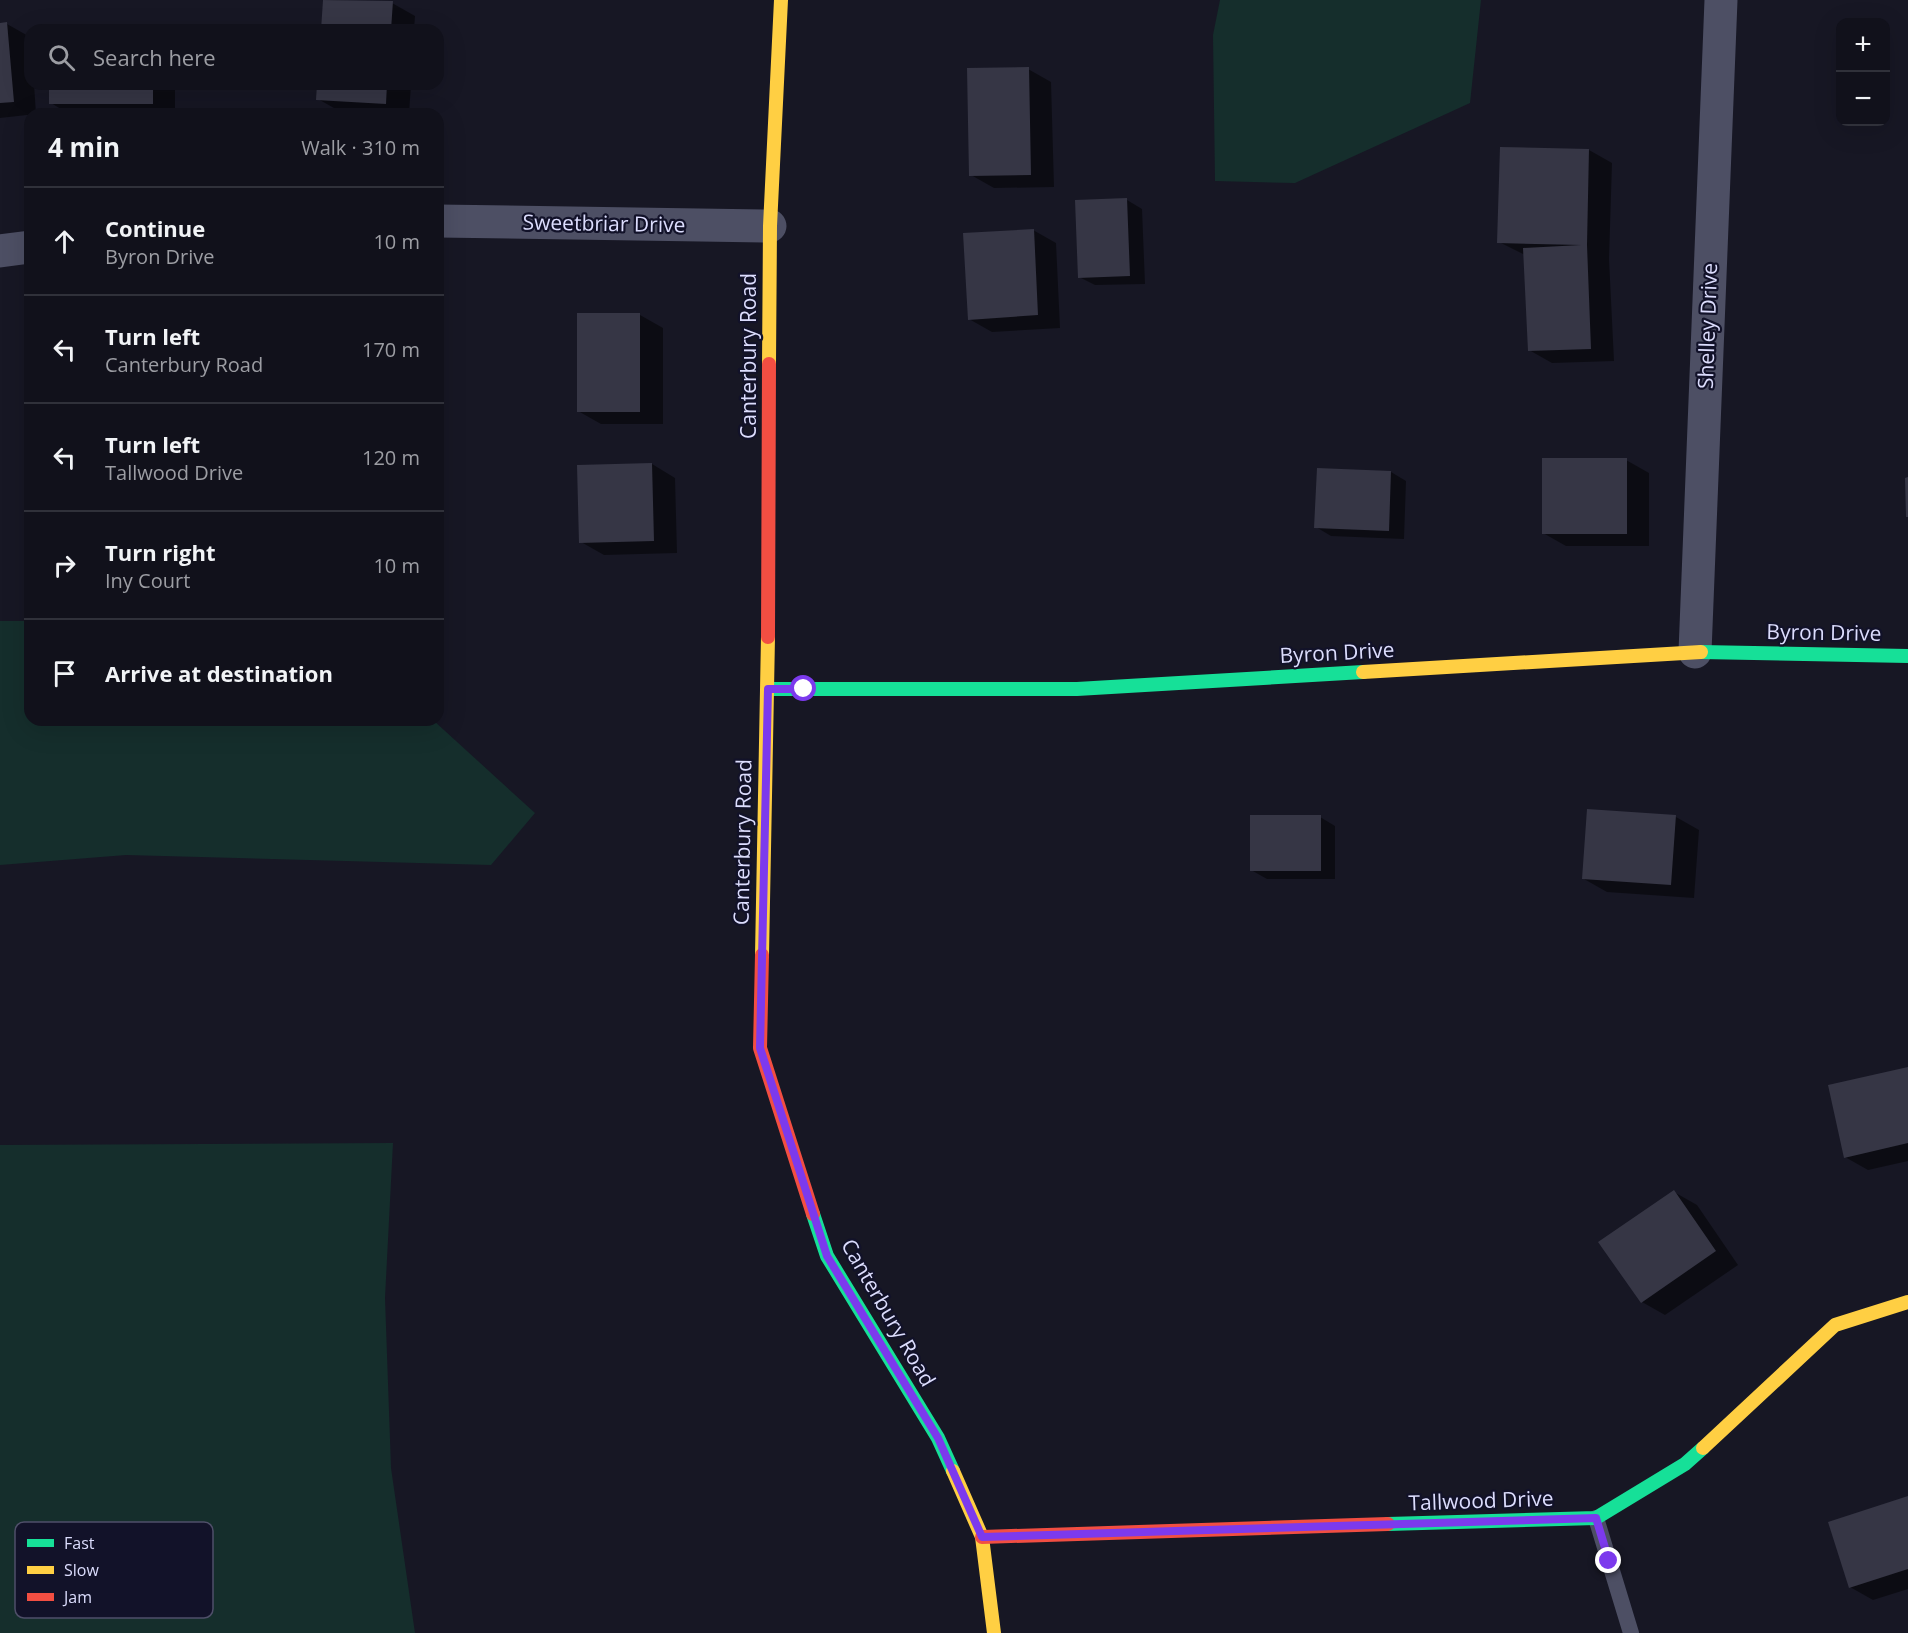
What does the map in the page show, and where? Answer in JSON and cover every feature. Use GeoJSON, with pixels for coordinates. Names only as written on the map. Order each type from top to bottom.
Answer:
{"type":"FeatureCollection","features":[{"type":"Feature","properties":{"kind":"street","name":"Canterbury Road"},"geometry":{"type":"LineString","coordinates":[[780,0],[770,226],[768,689],[760,1048],[827,1256],[938,1438],[982,1537],[994,1633]]}},
{"type":"Feature","properties":{"kind":"street","name":"Shelley Drive"},"geometry":{"type":"LineString","coordinates":[[1695,652],[1721,0]]}},
{"type":"Feature","properties":{"kind":"street","name":"Sweetbriar Drive"},"geometry":{"type":"LineString","coordinates":[[444,221],[770,226]]}},
{"type":"Feature","properties":{"kind":"street"},"geometry":{"type":"LineString","coordinates":[[0,251],[24,248]]}},
{"type":"Feature","properties":{"kind":"street","name":"Byron Drive"},"geometry":{"type":"LineString","coordinates":[[768,689],[1077,689],[1695,652],[1908,656]]}},
{"type":"Feature","properties":{"kind":"street","name":"Tallwood Drive"},"geometry":{"type":"LineString","coordinates":[[982,1537],[1596,1518],[1685,1464],[1835,1325],[1908,1302]]}},
{"type":"Feature","properties":{"kind":"lane"},"geometry":{"type":"LineString","coordinates":[[1596,1518],[1631,1633]]}},
{"type":"Feature","properties":{"kind":"green space"},"geometry":{"type":"Polygon","coordinates":[[[1220,0],[1481,0],[1470,103],[1295,183],[1215,181],[1213,35],[1220,0]]]}},
{"type":"Feature","properties":{"kind":"green space"},"geometry":{"type":"Polygon","coordinates":[[[0,621],[24,621],[24,726],[440,726],[535,813],[491,865],[126,855],[0,865],[0,621]]]}},
{"type":"Feature","properties":{"kind":"green space"},"geometry":{"type":"Polygon","coordinates":[[[393,1143],[385,1298],[391,1468],[415,1633],[0,1633],[0,1145],[393,1143]]]}},
{"type":"Feature","properties":{"kind":"building"},"geometry":{"type":"Polygon","coordinates":[[[323,0],[393,1],[391,24],[321,24],[323,0]]]}},
{"type":"Feature","properties":{"kind":"building"},"geometry":{"type":"Polygon","coordinates":[[[7,22],[14,102],[0,103],[0,23],[7,22]]]}},
{"type":"Feature","properties":{"kind":"building"},"geometry":{"type":"Polygon","coordinates":[[[1029,67],[1031,175],[969,176],[967,68],[1029,67]]]}},
{"type":"Feature","properties":{"kind":"building"},"geometry":{"type":"Polygon","coordinates":[[[49,90],[153,90],[153,104],[49,104],[49,90]]]}},
{"type":"Feature","properties":{"kind":"building"},"geometry":{"type":"Polygon","coordinates":[[[317,90],[387,90],[386,104],[316,100],[317,90]]]}},
{"type":"Feature","properties":{"kind":"building"},"geometry":{"type":"Polygon","coordinates":[[[1500,147],[1589,149],[1587,245],[1591,349],[1528,351],[1523,248],[1581,245],[1497,243],[1500,147]]]}},
{"type":"Feature","properties":{"kind":"building"},"geometry":{"type":"Polygon","coordinates":[[[1127,198],[1130,276],[1078,278],[1075,200],[1127,198]]]}},
{"type":"Feature","properties":{"kind":"building"},"geometry":{"type":"Polygon","coordinates":[[[1034,229],[1038,315],[968,320],[963,233],[1034,229]]]}},
{"type":"Feature","properties":{"kind":"building"},"geometry":{"type":"Polygon","coordinates":[[[577,313],[640,313],[640,412],[577,412],[577,313]]]}},
{"type":"Feature","properties":{"kind":"building"},"geometry":{"type":"Polygon","coordinates":[[[1542,458],[1627,458],[1627,534],[1542,534],[1542,458]]]}},
{"type":"Feature","properties":{"kind":"building"},"geometry":{"type":"Polygon","coordinates":[[[652,463],[654,541],[579,543],[577,465],[652,463]]]}},
{"type":"Feature","properties":{"kind":"building"},"geometry":{"type":"Polygon","coordinates":[[[1317,468],[1391,471],[1389,531],[1314,528],[1317,468]]]}},
{"type":"Feature","properties":{"kind":"building"},"geometry":{"type":"Polygon","coordinates":[[[1908,477],[1908,517],[1906,517],[1905,478],[1908,477]]]}},
{"type":"Feature","properties":{"kind":"building"},"geometry":{"type":"Polygon","coordinates":[[[1587,809],[1676,815],[1671,885],[1582,879],[1587,809]]]}},
{"type":"Feature","properties":{"kind":"building"},"geometry":{"type":"Polygon","coordinates":[[[1250,815],[1321,815],[1321,871],[1250,871],[1250,815]]]}},
{"type":"Feature","properties":{"kind":"building"},"geometry":{"type":"Polygon","coordinates":[[[1908,1067],[1908,1143],[1844,1158],[1828,1085],[1908,1067]]]}},
{"type":"Feature","properties":{"kind":"building"},"geometry":{"type":"Polygon","coordinates":[[[1674,1190],[1716,1251],[1641,1303],[1598,1242],[1674,1190]]]}},
{"type":"Feature","properties":{"kind":"building"},"geometry":{"type":"Polygon","coordinates":[[[1908,1496],[1908,1569],[1849,1588],[1828,1522],[1908,1496]]]}},
{"type":"Feature","properties":{"kind":"traffic: fast"},"geometry":{"type":"LineString","coordinates":[[1701,652],[1908,656]]}},
{"type":"Feature","properties":{"kind":"traffic: fast"},"geometry":{"type":"LineString","coordinates":[[768,689],[1077,689],[1363,672]]}},
{"type":"Feature","properties":{"kind":"traffic: fast"},"geometry":{"type":"LineString","coordinates":[[813,1214],[827,1256],[938,1438],[953,1471]]}},
{"type":"Feature","properties":{"kind":"traffic: fast"},"geometry":{"type":"LineString","coordinates":[[1388,1524],[1596,1518],[1685,1464],[1703,1448]]}},
{"type":"Feature","properties":{"kind":"traffic: slow"},"geometry":{"type":"LineString","coordinates":[[769,364],[770,226],[781,0]]}},
{"type":"Feature","properties":{"kind":"traffic: slow"},"geometry":{"type":"LineString","coordinates":[[762,955],[768,637]]}},
{"type":"Feature","properties":{"kind":"traffic: slow"},"geometry":{"type":"LineString","coordinates":[[1363,672],[1701,652]]}},
{"type":"Feature","properties":{"kind":"traffic: slow"},"geometry":{"type":"LineString","coordinates":[[1703,1448],[1835,1325],[1908,1302]]}},
{"type":"Feature","properties":{"kind":"traffic: slow"},"geometry":{"type":"LineString","coordinates":[[953,1471],[982,1537],[994,1633]]}},
{"type":"Feature","properties":{"kind":"traffic: jam"},"geometry":{"type":"LineString","coordinates":[[768,637],[769,364]]}},
{"type":"Feature","properties":{"kind":"traffic: jam"},"geometry":{"type":"LineString","coordinates":[[762,955],[760,1048],[813,1214]]}},
{"type":"Feature","properties":{"kind":"traffic: jam"},"geometry":{"type":"LineString","coordinates":[[982,1537],[1388,1524]]}},
{"type":"Feature","properties":{"kind":"route"},"geometry":{"type":"LineString","coordinates":[[804,689],[768,689],[760,1048],[827,1256],[938,1438],[982,1537],[1596,1518],[1609,1561]]}}]}
